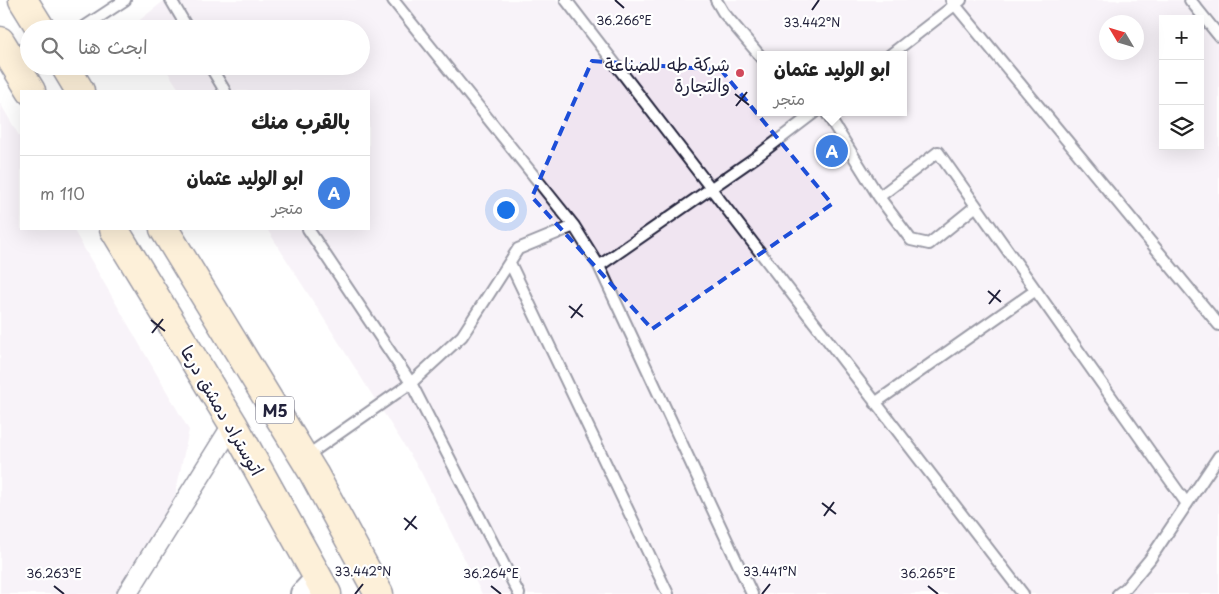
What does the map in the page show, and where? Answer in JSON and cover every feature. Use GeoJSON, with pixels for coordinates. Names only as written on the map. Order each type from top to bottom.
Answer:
{"type":"FeatureCollection","features":[{"type":"Feature","properties":{"kind":"highway"},"geometry":{"type":"LineString","coordinates":[[23,0],[35,20]]}},
{"type":"Feature","properties":{"kind":"highway"},"geometry":{"type":"LineString","coordinates":[[0,41],[20,73]]}},
{"type":"Feature","properties":{"kind":"highway"},"geometry":{"type":"LineString","coordinates":[[21,75],[30,90]]}},
{"type":"Feature","properties":{"kind":"highway"},"geometry":{"type":"LineString","coordinates":[[70,75],[79,90]]}},
{"type":"Feature","properties":{"kind":"highway","name":"اتوستراد دمشق درعا"},"geometry":{"type":"LineString","coordinates":[[115,230],[233,424],[316,588]]}},
{"type":"Feature","properties":{"kind":"highway","name":"M5"},"geometry":{"type":"LineString","coordinates":[[165,230],[304,458],[379,594]]}},
{"type":"Feature","properties":{"kind":"street"},"geometry":{"type":"LineString","coordinates":[[126,594],[233,424]]}},
{"type":"Feature","properties":{"kind":"lane"},"geometry":{"type":"LineString","coordinates":[[95,20],[125,0]]}},
{"type":"Feature","properties":{"kind":"lane"},"geometry":{"type":"LineString","coordinates":[[171,0],[183,20]]}},
{"type":"Feature","properties":{"kind":"lane"},"geometry":{"type":"LineString","coordinates":[[393,0],[574,226],[599,266],[752,594]]}},
{"type":"Feature","properties":{"kind":"lane"},"geometry":{"type":"LineString","coordinates":[[566,0],[1023,594]]}},
{"type":"Feature","properties":{"kind":"lane"},"geometry":{"type":"LineString","coordinates":[[716,0],[723,12],[757,52]]}},
{"type":"Feature","properties":{"kind":"lane"},"geometry":{"type":"LineString","coordinates":[[1190,0],[1219,36]]}},
{"type":"Feature","properties":{"kind":"lane"},"geometry":{"type":"LineString","coordinates":[[895,51],[956,2],[1219,325]]}},
{"type":"Feature","properties":{"kind":"lane"},"geometry":{"type":"LineString","coordinates":[[215,75],[224,90]]}},
{"type":"Feature","properties":{"kind":"lane"},"geometry":{"type":"LineString","coordinates":[[599,266],[756,157],[807,116]]}},
{"type":"Feature","properties":{"kind":"lane"},"geometry":{"type":"LineString","coordinates":[[828,116],[879,197],[911,240],[929,244],[976,206]]}},
{"type":"Feature","properties":{"kind":"lane"},"geometry":{"type":"LineString","coordinates":[[879,197],[938,152],[1187,504]]}},
{"type":"Feature","properties":{"kind":"lane"},"geometry":{"type":"LineString","coordinates":[[304,458],[411,383],[462,336],[518,249],[574,226]]}},
{"type":"Feature","properties":{"kind":"lane"},"geometry":{"type":"LineString","coordinates":[[309,230],[411,383],[518,594]]}},
{"type":"Feature","properties":{"kind":"lane"},"geometry":{"type":"LineString","coordinates":[[510,263],[668,594]]}},
{"type":"Feature","properties":{"kind":"lane"},"geometry":{"type":"LineString","coordinates":[[875,403],[1036,290]]}},
{"type":"Feature","properties":{"kind":"lane"},"geometry":{"type":"LineString","coordinates":[[1118,594],[1126,588],[1150,559],[1219,456]]}},
{"type":"Feature","properties":{"kind":"highlighted area"},"geometry":{"type":"Polygon","coordinates":[[[592,61],[721,70],[832,204],[652,329],[532,197],[592,61]]]}},
{"type":"Feature","properties":{"kind":"shaded area"},"geometry":{"type":"Polygon","coordinates":[[[165,0],[1219,0],[1219,594],[482,594],[421,472],[268,230],[370,230],[370,90],[179,90],[170,75],[370,75],[370,20],[140,20],[165,0]]]}},
{"type":"Feature","properties":{"kind":"shaded area"},"geometry":{"type":"Polygon","coordinates":[[[0,103],[20,137],[20,230],[74,230],[189,430],[169,524],[121,594],[0,594],[0,103]]]}},
{"type":"Feature","properties":{"kind":"place","name":"شركة طه للصناعة والتجارة"},"geometry":{"type":"Point","coordinates":[740,73]}},
{"type":"Feature","properties":{"kind":"place","name":"ابو الوليد عثمان"},"geometry":{"type":"Point","coordinates":[832,151]}}]}
